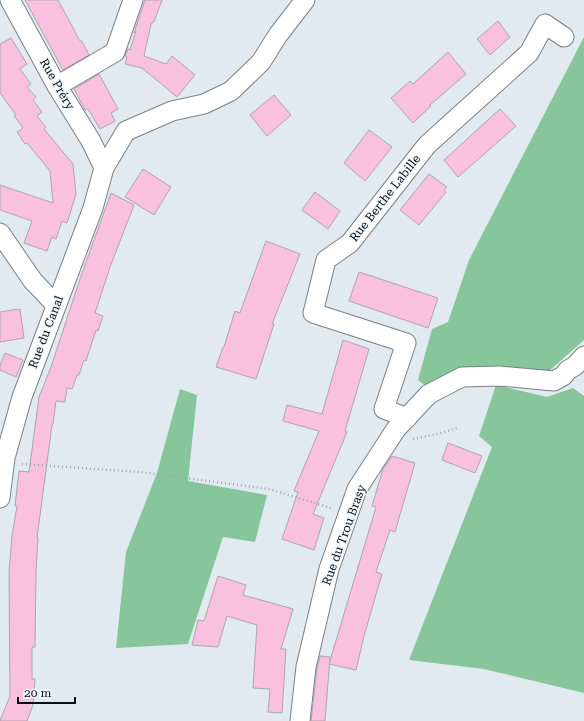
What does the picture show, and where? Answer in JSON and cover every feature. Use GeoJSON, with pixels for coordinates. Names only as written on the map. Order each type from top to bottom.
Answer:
{"type":"FeatureCollection","features":[{"type":"Feature","properties":{"kind":"street","name":"Rue Préry"},"geometry":{"type":"LineString","coordinates":[[10,0],[57,86],[91,141],[104,168]]}},
{"type":"Feature","properties":{"kind":"street"},"geometry":{"type":"LineString","coordinates":[[57,86],[115,52],[133,0]]}},
{"type":"Feature","properties":{"kind":"street","name":"Rue du Canal"},"geometry":{"type":"LineString","coordinates":[[0,498],[4,463],[22,397],[93,208],[104,168],[126,131],[172,111],[204,104],[231,91],[261,62],[278,35],[305,0]]}},
{"type":"Feature","properties":{"kind":"street","name":"Rue Berthe Labille"},"geometry":{"type":"LineString","coordinates":[[401,423],[384,409],[406,343],[313,313],[326,260],[350,243],[427,145],[529,53],[545,24],[564,37]]}},
{"type":"Feature","properties":{"kind":"street"},"geometry":{"type":"LineString","coordinates":[[0,233],[33,281],[56,305]]}},
{"type":"Feature","properties":{"kind":"street","name":"Rue du Trou Brasy"},"geometry":{"type":"LineString","coordinates":[[300,721],[306,667],[329,569],[357,489],[401,423],[429,394],[462,377],[499,376],[554,381],[575,366],[584,356]]}},
{"type":"Feature","properties":{"kind":"path"},"geometry":{"type":"LineString","coordinates":[[401,423],[411,439],[438,434],[457,428]]}},
{"type":"Feature","properties":{"kind":"path"},"geometry":{"type":"LineString","coordinates":[[4,463],[140,472],[269,489],[349,513]]}},
{"type":"Feature","properties":{"kind":"green space"},"geometry":{"type":"Polygon","coordinates":[[[584,37],[584,340],[549,371],[452,371],[427,387],[418,380],[432,329],[448,322],[469,260],[584,37]]]}},
{"type":"Feature","properties":{"kind":"green space"},"geometry":{"type":"Polygon","coordinates":[[[496,385],[547,397],[573,388],[584,396],[584,693],[484,669],[409,660],[492,447],[479,436],[496,385]]]}},
{"type":"Feature","properties":{"kind":"green space"},"geometry":{"type":"Polygon","coordinates":[[[180,389],[197,395],[188,481],[267,495],[255,542],[223,537],[188,644],[116,648],[126,552],[157,473],[180,389]]]}},
{"type":"Feature","properties":{"kind":"building"},"geometry":{"type":"Polygon","coordinates":[[[25,0],[58,0],[89,55],[63,70],[25,0]]]}},
{"type":"Feature","properties":{"kind":"building"},"geometry":{"type":"Polygon","coordinates":[[[145,0],[162,0],[154,22],[151,24],[144,56],[166,64],[172,56],[195,75],[177,97],[142,68],[125,64],[127,57],[125,56],[128,49],[130,50],[145,0]]]}},
{"type":"Feature","properties":{"kind":"building"},"geometry":{"type":"Polygon","coordinates":[[[498,21],[510,37],[490,55],[477,39],[498,21]]]}},
{"type":"Feature","properties":{"kind":"building"},"geometry":{"type":"Polygon","coordinates":[[[11,38],[27,64],[20,69],[31,84],[27,87],[36,97],[33,100],[42,112],[37,116],[46,127],[44,129],[73,164],[76,194],[67,223],[62,221],[56,239],[52,237],[47,251],[24,243],[32,221],[0,210],[0,185],[53,203],[50,171],[27,143],[25,144],[17,132],[23,128],[14,116],[16,115],[0,93],[0,44],[11,38]]]}},
{"type":"Feature","properties":{"kind":"building"},"geometry":{"type":"Polygon","coordinates":[[[448,52],[466,74],[430,105],[431,106],[413,123],[391,98],[410,81],[413,84],[448,52]]]}},
{"type":"Feature","properties":{"kind":"building"},"geometry":{"type":"Polygon","coordinates":[[[99,74],[118,109],[111,113],[115,121],[100,129],[88,109],[85,110],[74,89],[99,74]]]}},
{"type":"Feature","properties":{"kind":"building"},"geometry":{"type":"Polygon","coordinates":[[[274,95],[291,115],[267,136],[250,115],[274,95]]]}},
{"type":"Feature","properties":{"kind":"building"},"geometry":{"type":"Polygon","coordinates":[[[500,109],[516,126],[458,177],[444,160],[500,109]]]}},
{"type":"Feature","properties":{"kind":"building"},"geometry":{"type":"Polygon","coordinates":[[[369,130],[392,147],[365,181],[344,163],[369,130]]]}},
{"type":"Feature","properties":{"kind":"building"},"geometry":{"type":"Polygon","coordinates":[[[143,169],[171,187],[154,215],[125,197],[143,169]]]}},
{"type":"Feature","properties":{"kind":"building"},"geometry":{"type":"Polygon","coordinates":[[[429,174],[447,187],[444,190],[446,192],[419,225],[400,210],[429,174]]]}},
{"type":"Feature","properties":{"kind":"building"},"geometry":{"type":"Polygon","coordinates":[[[315,192],[340,211],[328,229],[302,210],[315,192]]]}},
{"type":"Feature","properties":{"kind":"building"},"geometry":{"type":"Polygon","coordinates":[[[111,193],[134,205],[110,267],[95,313],[103,316],[98,331],[96,330],[86,361],[84,360],[72,389],[67,388],[65,402],[56,401],[37,538],[35,647],[32,647],[32,679],[35,679],[33,705],[27,721],[0,721],[10,696],[9,572],[12,536],[17,506],[15,506],[19,471],[29,472],[39,397],[51,367],[80,279],[111,193]]]}},
{"type":"Feature","properties":{"kind":"building"},"geometry":{"type":"Polygon","coordinates":[[[266,241],[300,254],[272,324],[274,324],[256,379],[216,367],[235,311],[240,313],[266,241]]]}},
{"type":"Feature","properties":{"kind":"building"},"geometry":{"type":"Polygon","coordinates":[[[359,272],[438,298],[428,328],[349,301],[359,272]]]}},
{"type":"Feature","properties":{"kind":"building"},"geometry":{"type":"Polygon","coordinates":[[[20,309],[24,338],[0,342],[0,312],[20,309]]]}},
{"type":"Feature","properties":{"kind":"building"},"geometry":{"type":"Polygon","coordinates":[[[343,340],[369,349],[345,431],[347,432],[313,514],[324,518],[314,550],[282,539],[298,492],[294,491],[319,431],[283,421],[287,405],[322,414],[343,340]]]}},
{"type":"Feature","properties":{"kind":"building"},"geometry":{"type":"Polygon","coordinates":[[[5,353],[23,360],[16,377],[0,370],[0,365],[5,353]]]}},
{"type":"Feature","properties":{"kind":"building"},"geometry":{"type":"Polygon","coordinates":[[[448,443],[482,456],[475,473],[442,460],[448,443]]]}},
{"type":"Feature","properties":{"kind":"building"},"geometry":{"type":"Polygon","coordinates":[[[392,456],[415,463],[395,532],[390,530],[376,572],[382,574],[356,670],[329,664],[376,507],[372,506],[383,469],[392,456]]]}},
{"type":"Feature","properties":{"kind":"building"},"geometry":{"type":"Polygon","coordinates":[[[218,576],[246,585],[243,595],[293,609],[281,649],[286,649],[282,713],[268,712],[270,689],[253,688],[257,625],[227,616],[218,647],[192,645],[198,620],[204,621],[218,576]]]}},
{"type":"Feature","properties":{"kind":"building"},"geometry":{"type":"Polygon","coordinates":[[[320,656],[330,657],[325,721],[311,721],[317,669],[320,656]]]}}]}
